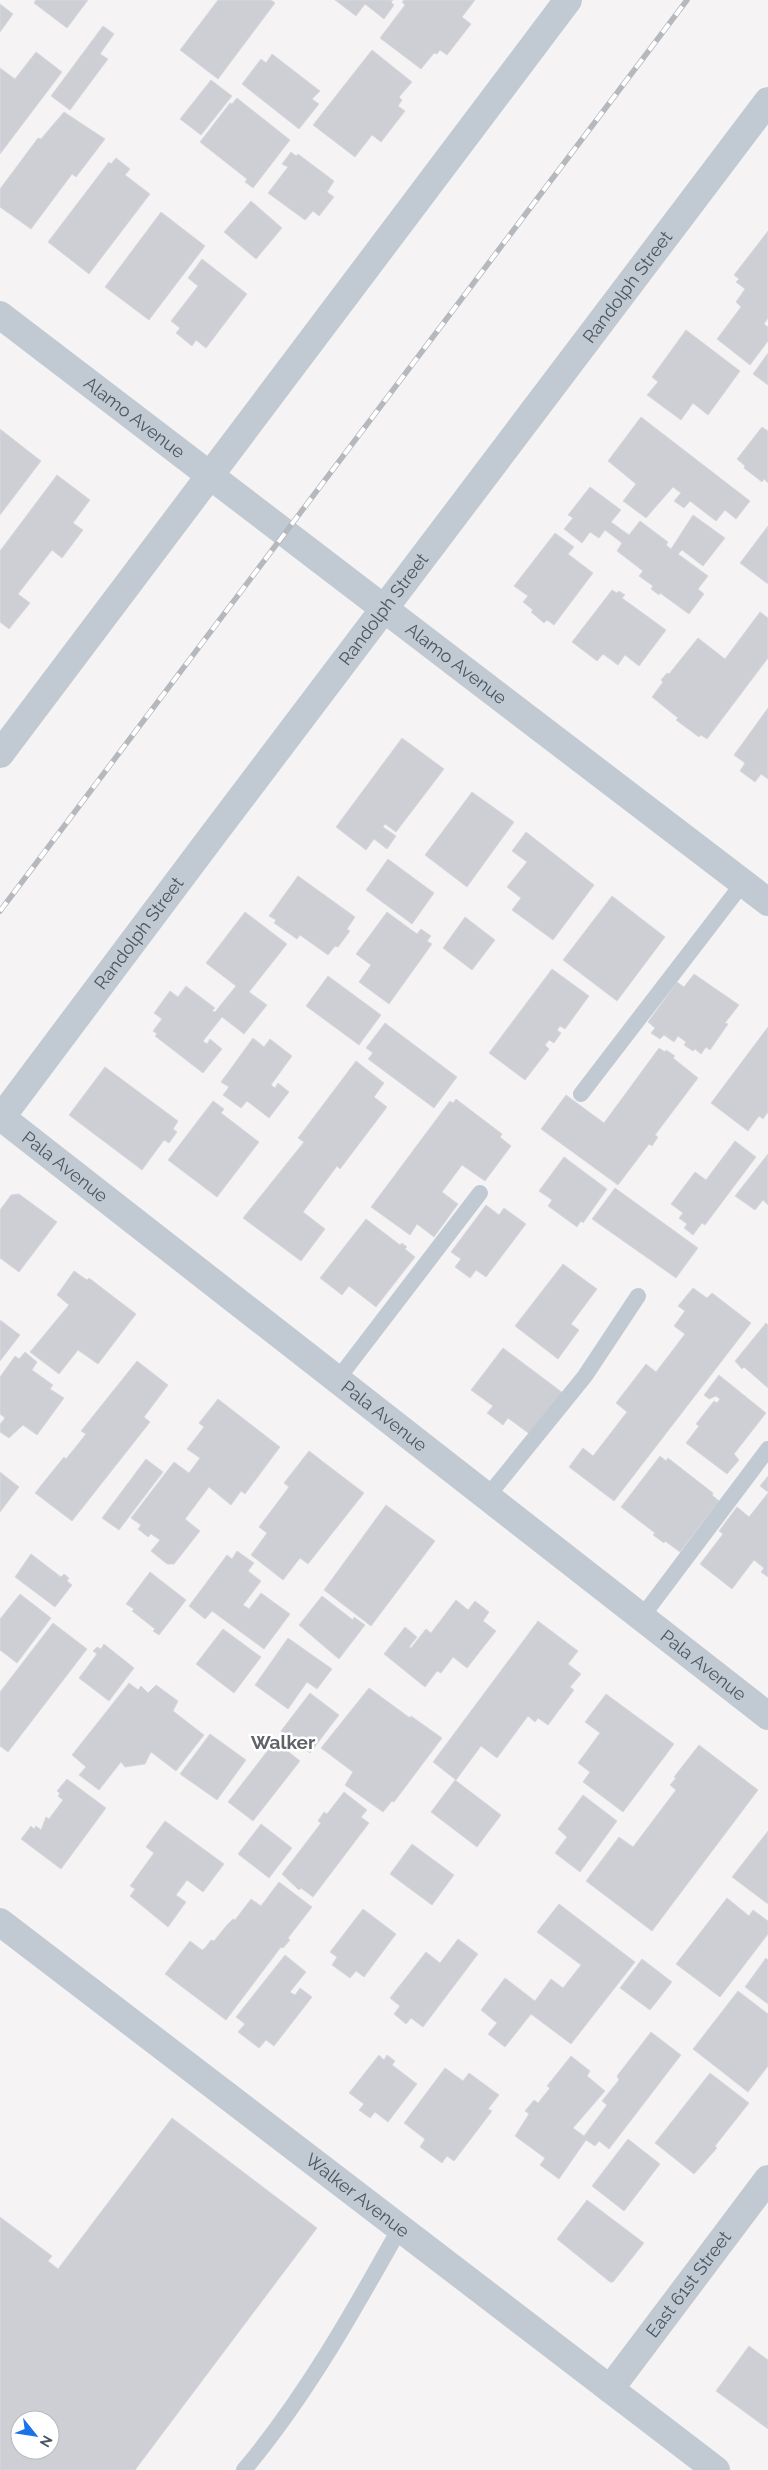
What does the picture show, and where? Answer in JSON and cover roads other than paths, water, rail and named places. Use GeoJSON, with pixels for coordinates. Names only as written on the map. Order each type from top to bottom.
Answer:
{"type":"FeatureCollection","features":[{"type":"Feature","properties":{"kind":"street"},"geometry":{"type":"LineString","coordinates":[[0,754],[568,0]]}},
{"type":"Feature","properties":{"kind":"street","name":"Randolph Street"},"geometry":{"type":"LineString","coordinates":[[0,1118],[189,865],[386,609],[768,101]]}},
{"type":"Feature","properties":{"kind":"street","name":"Alamo Avenue"},"geometry":{"type":"LineString","coordinates":[[0,315],[768,902]]}},
{"type":"Feature","properties":{"kind":"street","name":"Pala Avenue"},"geometry":{"type":"LineString","coordinates":[[0,1118],[768,1716]]}},
{"type":"Feature","properties":{"kind":"street","name":"Walker Avenue"},"geometry":{"type":"LineString","coordinates":[[0,1922],[716,2470]]}},
{"type":"Feature","properties":{"kind":"street","name":"East 61st Street"},"geometry":{"type":"LineString","coordinates":[[610,2389],[768,2179]]}},
{"type":"Feature","properties":{"kind":"lane"},"geometry":{"type":"LineString","coordinates":[[581,1094],[743,883]]}},
{"type":"Feature","properties":{"kind":"lane"},"geometry":{"type":"LineString","coordinates":[[337,1380],[480,1193]]}},
{"type":"Feature","properties":{"kind":"lane"},"geometry":{"type":"LineString","coordinates":[[487,1497],[585,1376],[638,1296]]}},
{"type":"Feature","properties":{"kind":"lane"},"geometry":{"type":"LineString","coordinates":[[642,1618],[768,1449]]}},
{"type":"Feature","properties":{"kind":"lane"},"geometry":{"type":"LineString","coordinates":[[244,2470],[275,2432],[336,2339],[400,2228]]}},
{"type":"Feature","properties":{"kind":"railway"},"geometry":{"type":"LineString","coordinates":[[0,911],[687,0]]}},
{"type":"Feature","properties":{"kind":"district","name":"Walker"},"geometry":{"type":"Point","coordinates":[283,1742]}}]}
